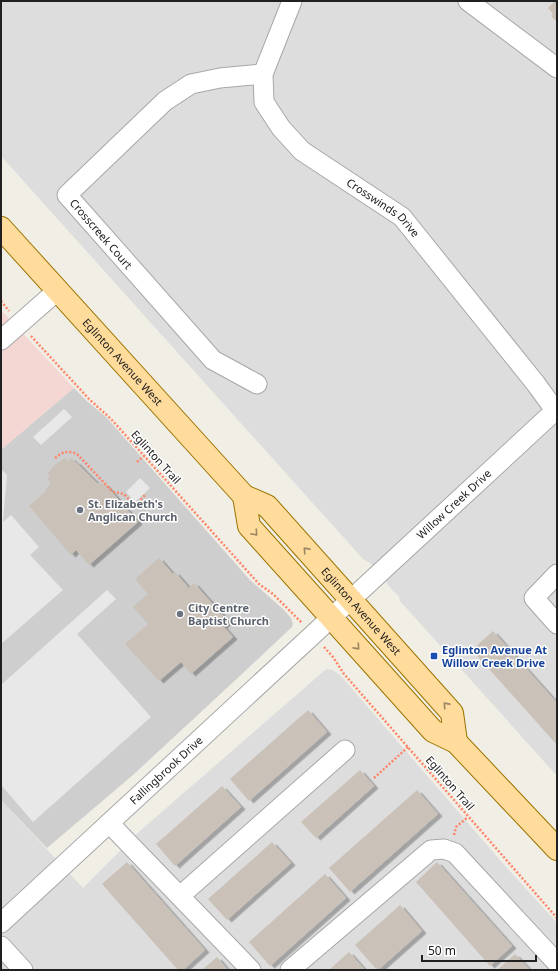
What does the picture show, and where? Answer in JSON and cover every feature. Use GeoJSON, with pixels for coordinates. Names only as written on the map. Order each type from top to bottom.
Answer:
{"type":"FeatureCollection","features":[{"type":"Feature","properties":{"kind":"main road","name":"Eglinton Avenue West"},"geometry":{"type":"LineString","coordinates":[[1,228],[244,496],[267,506],[452,713],[456,742]]}},
{"type":"Feature","properties":{"kind":"main road"},"geometry":{"type":"LineString","coordinates":[[244,496],[249,526],[433,731],[456,742],[557,849]]}},
{"type":"Feature","properties":{"kind":"street","name":"Crosswinds Drive"},"geometry":{"type":"LineString","coordinates":[[292,1],[263,74],[264,102],[281,128],[302,150],[402,217],[556,411]]}},
{"type":"Feature","properties":{"kind":"street"},"geometry":{"type":"LineString","coordinates":[[468,1],[557,68]]}},
{"type":"Feature","properties":{"kind":"street","name":"Crosscreek Court"},"geometry":{"type":"LineString","coordinates":[[257,384],[213,360],[67,195],[165,101],[191,84],[220,78],[263,74]]}},
{"type":"Feature","properties":{"kind":"street"},"geometry":{"type":"LineString","coordinates":[[1,340],[58,290]]}},
{"type":"Feature","properties":{"kind":"street","name":"Willow Creek Drive"},"geometry":{"type":"LineString","coordinates":[[331,618],[556,411]]}},
{"type":"Feature","properties":{"kind":"street"},"geometry":{"type":"LineString","coordinates":[[557,574],[534,598],[557,624]]}},
{"type":"Feature","properties":{"kind":"street","name":"Fallingbrook Drive"},"geometry":{"type":"LineString","coordinates":[[1,923],[331,618]]}},
{"type":"Feature","properties":{"kind":"street"},"geometry":{"type":"LineString","coordinates":[[180,896],[345,750]]}},
{"type":"Feature","properties":{"kind":"street"},"geometry":{"type":"LineString","coordinates":[[109,823],[251,970]]}},
{"type":"Feature","properties":{"kind":"street"},"geometry":{"type":"LineString","coordinates":[[290,970],[431,850],[444,849],[455,853],[557,964]]}},
{"type":"Feature","properties":{"kind":"street"},"geometry":{"type":"LineString","coordinates":[[1,946],[23,970]]}},
{"type":"Feature","properties":{"kind":"path","name":"Eglinton Trail"},"geometry":{"type":"LineString","coordinates":[[1,301],[20,324],[89,399],[111,419],[259,584],[273,594],[300,621]]}},
{"type":"Feature","properties":{"kind":"path"},"geometry":{"type":"LineString","coordinates":[[56,458],[65,452],[73,452],[77,454],[111,490],[124,494],[134,506],[145,495]]}},
{"type":"Feature","properties":{"kind":"path"},"geometry":{"type":"LineString","coordinates":[[137,462],[144,456]]}},
{"type":"Feature","properties":{"kind":"path","name":"Eglinton Trail"},"geometry":{"type":"LineString","coordinates":[[333,657],[344,674],[557,918]]}},
{"type":"Feature","properties":{"kind":"path"},"geometry":{"type":"LineString","coordinates":[[374,778],[408,747]]}},
{"type":"Feature","properties":{"kind":"path"},"geometry":{"type":"LineString","coordinates":[[448,850],[456,827],[468,817]]}},
{"type":"Feature","properties":{"kind":"shaded area"},"geometry":{"type":"Polygon","coordinates":[[[1,1],[557,1],[557,776],[400,601],[399,596],[370,563],[363,559],[1,156],[1,1]]]}},
{"type":"Feature","properties":{"kind":"shaded area"},"geometry":{"type":"Polygon","coordinates":[[[1,310],[74,388],[1,450],[1,310]]]}},
{"type":"Feature","properties":{"kind":"shaded area"},"geometry":{"type":"Polygon","coordinates":[[[74,388],[106,417],[250,580],[283,609],[291,618],[293,624],[292,627],[133,775],[47,848],[1,800],[1,450],[74,388]]]}},
{"type":"Feature","properties":{"kind":"shaded area"},"geometry":{"type":"Polygon","coordinates":[[[64,409],[72,417],[41,445],[33,437],[64,409]]]}},
{"type":"Feature","properties":{"kind":"shaded area"},"geometry":{"type":"Polygon","coordinates":[[[1,469],[7,475],[3,522],[11,515],[39,547],[30,555],[63,590],[1,644],[1,469]]]}},
{"type":"Feature","properties":{"kind":"shaded area"},"geometry":{"type":"Polygon","coordinates":[[[140,478],[150,488],[135,502],[126,492],[140,478]]]}},
{"type":"Feature","properties":{"kind":"shaded area"},"geometry":{"type":"Polygon","coordinates":[[[107,590],[116,599],[77,634],[151,717],[33,822],[1,785],[1,685],[107,590]]]}},
{"type":"Feature","properties":{"kind":"shaded area"},"geometry":{"type":"Polygon","coordinates":[[[327,669],[333,670],[341,676],[499,859],[557,923],[557,970],[1,970],[1,800],[83,888],[141,830],[327,669]]]}},
{"type":"Feature","properties":{"kind":"building"},"geometry":{"type":"Polygon","coordinates":[[[555,1],[557,1],[557,22],[551,16],[553,14],[548,8],[555,1]]]}},
{"type":"Feature","properties":{"kind":"building","name":"St. Elizabeth's Anglican Church"},"geometry":{"type":"Polygon","coordinates":[[[65,458],[67,462],[71,458],[97,483],[105,484],[138,522],[89,565],[76,550],[71,555],[29,506],[46,491],[45,490],[51,483],[47,479],[50,476],[48,473],[55,465],[65,458]]]}},
{"type":"Feature","properties":{"kind":"building","name":"City Centre Baptist Church"},"geometry":{"type":"Polygon","coordinates":[[[159,558],[173,574],[175,572],[189,588],[194,583],[228,621],[223,626],[233,637],[191,674],[181,662],[159,681],[125,644],[148,624],[133,607],[148,594],[135,579],[159,558]]]}},
{"type":"Feature","properties":{"kind":"building"},"geometry":{"type":"Polygon","coordinates":[[[493,631],[557,703],[557,745],[472,650],[493,631]]]}},
{"type":"Feature","properties":{"kind":"building"},"geometry":{"type":"Polygon","coordinates":[[[308,710],[327,732],[249,801],[230,779],[308,710]]]}},
{"type":"Feature","properties":{"kind":"building"},"geometry":{"type":"Polygon","coordinates":[[[360,770],[374,786],[316,838],[301,822],[360,770]]]}},
{"type":"Feature","properties":{"kind":"building"},"geometry":{"type":"Polygon","coordinates":[[[222,786],[241,807],[175,866],[156,844],[222,786]]]}},
{"type":"Feature","properties":{"kind":"building"},"geometry":{"type":"Polygon","coordinates":[[[417,790],[438,814],[350,892],[329,868],[417,790]]]}},
{"type":"Feature","properties":{"kind":"building"},"geometry":{"type":"Polygon","coordinates":[[[272,842],[291,863],[227,920],[208,899],[272,842]]]}},
{"type":"Feature","properties":{"kind":"building"},"geometry":{"type":"Polygon","coordinates":[[[127,862],[205,950],[183,970],[178,970],[102,884],[127,862]]]}},
{"type":"Feature","properties":{"kind":"building"},"geometry":{"type":"Polygon","coordinates":[[[437,862],[512,946],[490,966],[416,882],[437,862]]]}},
{"type":"Feature","properties":{"kind":"building"},"geometry":{"type":"Polygon","coordinates":[[[325,874],[346,898],[270,966],[249,942],[325,874]]]}},
{"type":"Feature","properties":{"kind":"building"},"geometry":{"type":"Polygon","coordinates":[[[400,905],[422,931],[377,970],[355,945],[400,905]]]}},
{"type":"Feature","properties":{"kind":"building"},"geometry":{"type":"Polygon","coordinates":[[[349,952],[365,970],[329,970],[349,952]]]}},
{"type":"Feature","properties":{"kind":"building"},"geometry":{"type":"Polygon","coordinates":[[[515,954],[530,970],[497,970],[515,954]]]}},
{"type":"Feature","properties":{"kind":"building"},"geometry":{"type":"Polygon","coordinates":[[[217,957],[228,970],[202,970],[217,957]]]}},
{"type":"Feature","properties":{"kind":"place","name":"St. Elizabeth's Anglican Church"},"geometry":{"type":"Point","coordinates":[80,510]}},
{"type":"Feature","properties":{"kind":"place","name":"City Centre Baptist Church"},"geometry":{"type":"Point","coordinates":[180,614]}},
{"type":"Feature","properties":{"kind":"place","name":"Eglinton Avenue At Willow Creek Drive"},"geometry":{"type":"Point","coordinates":[434,656]}}]}
